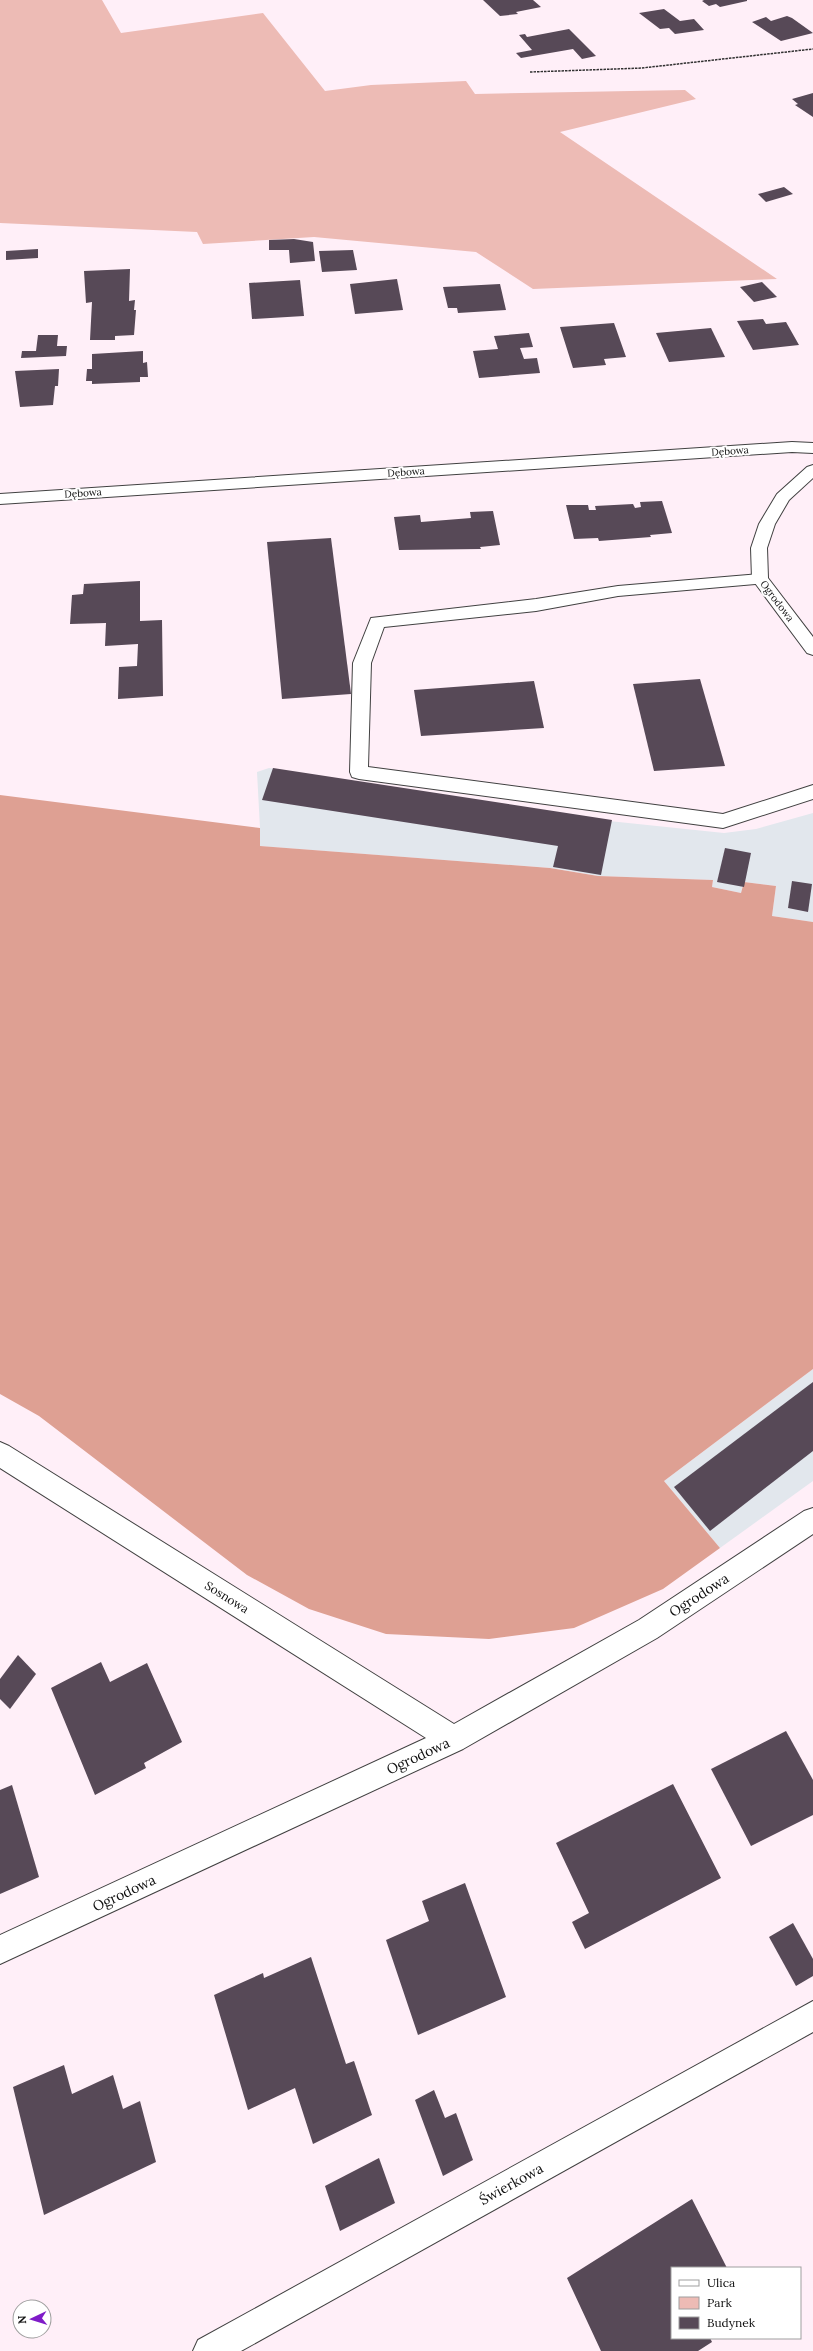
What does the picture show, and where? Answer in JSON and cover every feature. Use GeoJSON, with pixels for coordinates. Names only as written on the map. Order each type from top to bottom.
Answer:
{"type":"FeatureCollection","features":[{"type":"Feature","properties":{"kind":"street","name":"Dębowa"},"geometry":{"type":"LineString","coordinates":[[0,499],[792,447],[813,448]]}},
{"type":"Feature","properties":{"kind":"street","name":"Ogrodowa"},"geometry":{"type":"LineString","coordinates":[[813,470],[783,497],[767,524],[759,548],[760,579],[813,649]]}},
{"type":"Feature","properties":{"kind":"street"},"geometry":{"type":"LineString","coordinates":[[760,579],[618,591],[536,605],[377,622],[362,663],[359,772],[723,821],[813,792]]}},
{"type":"Feature","properties":{"kind":"street","name":"Sosnowa"},"geometry":{"type":"LineString","coordinates":[[0,1454],[453,1739]]}},
{"type":"Feature","properties":{"kind":"street","name":"Ogrodowa"},"geometry":{"type":"LineString","coordinates":[[0,1950],[453,1739],[648,1629],[813,1520]]}},
{"type":"Feature","properties":{"kind":"street","name":"Świerkowa"},"geometry":{"type":"LineString","coordinates":[[209,2351],[813,2016]]}},
{"type":"Feature","properties":{"kind":"path"},"geometry":{"type":"LineString","coordinates":[[530,72],[642,68],[813,49]]}},
{"type":"Feature","properties":{"kind":"shaded area"},"geometry":{"type":"Polygon","coordinates":[[[269,768],[609,821],[724,833],[756,829],[813,813],[813,922],[772,916],[776,886],[744,882],[741,893],[712,887],[713,880],[598,876],[550,868],[259,846],[260,828],[257,772],[269,768]]]}},
{"type":"Feature","properties":{"kind":"shaded area"},"geometry":{"type":"Polygon","coordinates":[[[0,795],[260,828],[260,846],[550,868],[598,876],[713,880],[712,887],[741,893],[744,882],[776,886],[772,916],[813,922],[813,1369],[664,1481],[720,1548],[663,1589],[574,1628],[489,1639],[386,1634],[309,1609],[247,1575],[39,1416],[0,1394],[0,795]]]}},
{"type":"Feature","properties":{"kind":"shaded area"},"geometry":{"type":"Polygon","coordinates":[[[813,1369],[813,1481],[720,1548],[664,1481],[813,1369]]]}},
{"type":"Feature","properties":{"kind":"green space"},"geometry":{"type":"Polygon","coordinates":[[[0,0],[102,0],[121,33],[263,13],[325,91],[371,85],[466,81],[475,94],[685,90],[696,99],[560,132],[777,279],[533,289],[476,252],[314,237],[203,244],[197,232],[0,223],[0,0]]]}},
{"type":"Feature","properties":{"kind":"building"},"geometry":{"type":"Polygon","coordinates":[[[483,0],[533,0],[541,7],[516,12],[518,14],[500,16],[483,0]]]}},
{"type":"Feature","properties":{"kind":"building"},"geometry":{"type":"Polygon","coordinates":[[[702,1],[747,1],[720,7],[716,4],[709,6],[702,1]]]}},
{"type":"Feature","properties":{"kind":"building"},"geometry":{"type":"Polygon","coordinates":[[[664,9],[680,21],[694,19],[704,30],[675,34],[669,28],[660,29],[639,13],[664,9]]]}},
{"type":"Feature","properties":{"kind":"building"},"geometry":{"type":"Polygon","coordinates":[[[787,16],[813,33],[781,41],[752,22],[766,17],[771,21],[787,16]]]}},
{"type":"Feature","properties":{"kind":"building"},"geometry":{"type":"Polygon","coordinates":[[[569,29],[596,56],[582,59],[573,49],[521,58],[516,53],[532,50],[519,35],[525,34],[527,37],[569,29]]]}},
{"type":"Feature","properties":{"kind":"building"},"geometry":{"type":"Polygon","coordinates":[[[813,93],[813,117],[795,105],[798,104],[792,99],[813,93]]]}},
{"type":"Feature","properties":{"kind":"building"},"geometry":{"type":"Polygon","coordinates":[[[784,187],[793,194],[766,202],[758,194],[784,187]]]}},
{"type":"Feature","properties":{"kind":"building"},"geometry":{"type":"Polygon","coordinates":[[[294,239],[313,242],[315,261],[290,263],[289,250],[269,250],[269,240],[294,239]]]}},
{"type":"Feature","properties":{"kind":"building"},"geometry":{"type":"Polygon","coordinates":[[[38,249],[38,258],[6,260],[6,251],[38,249]]]}},
{"type":"Feature","properties":{"kind":"building"},"geometry":{"type":"Polygon","coordinates":[[[353,250],[357,270],[322,272],[319,251],[353,250]]]}},
{"type":"Feature","properties":{"kind":"building"},"geometry":{"type":"Polygon","coordinates":[[[130,269],[129,301],[135,300],[134,310],[136,310],[134,335],[115,336],[115,340],[90,340],[92,302],[86,303],[84,271],[130,269]]]}},
{"type":"Feature","properties":{"kind":"building"},"geometry":{"type":"Polygon","coordinates":[[[397,279],[403,310],[355,314],[350,284],[397,279]]]}},
{"type":"Feature","properties":{"kind":"building"},"geometry":{"type":"Polygon","coordinates":[[[300,280],[304,316],[252,319],[249,283],[300,280]]]}},
{"type":"Feature","properties":{"kind":"building"},"geometry":{"type":"Polygon","coordinates":[[[762,282],[777,297],[754,302],[740,287],[762,282]]]}},
{"type":"Feature","properties":{"kind":"building"},"geometry":{"type":"Polygon","coordinates":[[[500,284],[506,310],[458,313],[457,308],[448,308],[443,287],[500,284]]]}},
{"type":"Feature","properties":{"kind":"building"},"geometry":{"type":"Polygon","coordinates":[[[763,319],[766,324],[786,322],[799,345],[753,350],[737,321],[763,319]]]}},
{"type":"Feature","properties":{"kind":"building"},"geometry":{"type":"Polygon","coordinates":[[[614,323],[626,357],[604,359],[606,365],[573,368],[560,327],[614,323]]]}},
{"type":"Feature","properties":{"kind":"building"},"geometry":{"type":"Polygon","coordinates":[[[711,328],[725,357],[669,362],[656,333],[711,328]]]}},
{"type":"Feature","properties":{"kind":"building"},"geometry":{"type":"Polygon","coordinates":[[[529,333],[533,347],[520,348],[524,359],[537,358],[540,373],[479,378],[473,351],[498,349],[494,336],[529,333]]]}},
{"type":"Feature","properties":{"kind":"building"},"geometry":{"type":"Polygon","coordinates":[[[38,335],[58,335],[57,346],[67,346],[66,356],[21,358],[22,351],[36,351],[38,335]]]}},
{"type":"Feature","properties":{"kind":"building"},"geometry":{"type":"Polygon","coordinates":[[[143,351],[143,363],[147,362],[148,377],[140,377],[140,382],[92,384],[92,381],[86,381],[87,369],[92,369],[92,354],[143,351]]]}},
{"type":"Feature","properties":{"kind":"building"},"geometry":{"type":"Polygon","coordinates":[[[59,369],[58,386],[55,386],[53,405],[20,407],[15,371],[59,369]]]}},
{"type":"Feature","properties":{"kind":"building"},"geometry":{"type":"Polygon","coordinates":[[[662,501],[672,533],[650,535],[651,537],[599,541],[598,538],[574,539],[566,505],[588,505],[589,510],[596,510],[595,506],[633,504],[635,508],[641,507],[640,502],[662,501]]]}},
{"type":"Feature","properties":{"kind":"building"},"geometry":{"type":"Polygon","coordinates":[[[493,511],[500,545],[480,547],[481,549],[399,550],[394,517],[420,515],[421,522],[471,518],[470,512],[493,511]]]}},
{"type":"Feature","properties":{"kind":"building"},"geometry":{"type":"Polygon","coordinates":[[[331,538],[351,694],[282,699],[267,542],[331,538]]]}},
{"type":"Feature","properties":{"kind":"building"},"geometry":{"type":"Polygon","coordinates":[[[140,581],[140,621],[162,620],[163,696],[118,699],[119,667],[137,666],[138,644],[105,646],[106,623],[70,624],[72,595],[83,594],[84,584],[140,581]]]}},
{"type":"Feature","properties":{"kind":"building"},"geometry":{"type":"Polygon","coordinates":[[[700,679],[725,766],[654,771],[633,684],[700,679]]]}},
{"type":"Feature","properties":{"kind":"building"},"geometry":{"type":"Polygon","coordinates":[[[534,681],[544,728],[421,736],[414,690],[534,681]]]}},
{"type":"Feature","properties":{"kind":"building"},"geometry":{"type":"Polygon","coordinates":[[[273,768],[612,820],[601,875],[553,867],[558,846],[262,800],[273,768]]]}},
{"type":"Feature","properties":{"kind":"building"},"geometry":{"type":"Polygon","coordinates":[[[725,848],[751,853],[744,887],[717,882],[725,848]]]}},
{"type":"Feature","properties":{"kind":"building"},"geometry":{"type":"Polygon","coordinates":[[[792,881],[812,884],[808,912],[788,908],[792,881]]]}},
{"type":"Feature","properties":{"kind":"building"},"geometry":{"type":"Polygon","coordinates":[[[813,1382],[813,1451],[710,1531],[674,1487],[813,1382]]]}},
{"type":"Feature","properties":{"kind":"building"},"geometry":{"type":"Polygon","coordinates":[[[18,1655],[36,1674],[10,1709],[0,1699],[0,1679],[18,1655]]]}},
{"type":"Feature","properties":{"kind":"building"},"geometry":{"type":"Polygon","coordinates":[[[101,1662],[110,1682],[147,1663],[182,1742],[144,1763],[146,1768],[95,1795],[51,1688],[101,1662]]]}},
{"type":"Feature","properties":{"kind":"building"},"geometry":{"type":"Polygon","coordinates":[[[786,1731],[813,1780],[813,1815],[751,1846],[711,1769],[786,1731]]]}},
{"type":"Feature","properties":{"kind":"building"},"geometry":{"type":"Polygon","coordinates":[[[673,1784],[721,1878],[585,1949],[572,1922],[589,1913],[556,1843],[673,1784]]]}},
{"type":"Feature","properties":{"kind":"building"},"geometry":{"type":"Polygon","coordinates":[[[12,1785],[39,1877],[0,1894],[0,1790],[12,1785]]]}},
{"type":"Feature","properties":{"kind":"building"},"geometry":{"type":"Polygon","coordinates":[[[465,1883],[506,1997],[418,2035],[386,1940],[429,1921],[422,1901],[465,1883]]]}},
{"type":"Feature","properties":{"kind":"building"},"geometry":{"type":"Polygon","coordinates":[[[793,1923],[813,1959],[813,1976],[796,1986],[769,1937],[793,1923]]]}},
{"type":"Feature","properties":{"kind":"building"},"geometry":{"type":"Polygon","coordinates":[[[311,1957],[346,2064],[354,2061],[372,2115],[313,2144],[295,2088],[248,2110],[214,1995],[263,1973],[264,1978],[311,1957]]]}},
{"type":"Feature","properties":{"kind":"building"},"geometry":{"type":"Polygon","coordinates":[[[64,2065],[72,2094],[113,2075],[123,2109],[140,2101],[156,2162],[44,2215],[13,2087],[64,2065]]]}},
{"type":"Feature","properties":{"kind":"building"},"geometry":{"type":"Polygon","coordinates":[[[434,2090],[445,2118],[456,2113],[473,2160],[443,2176],[415,2100],[434,2090]]]}},
{"type":"Feature","properties":{"kind":"building"},"geometry":{"type":"Polygon","coordinates":[[[379,2158],[395,2203],[340,2231],[325,2186],[379,2158]]]}},
{"type":"Feature","properties":{"kind":"building"},"geometry":{"type":"Polygon","coordinates":[[[692,2199],[726,2267],[671,2267],[671,2339],[710,2339],[712,2342],[698,2351],[601,2351],[567,2278],[692,2199]]]}}]}
